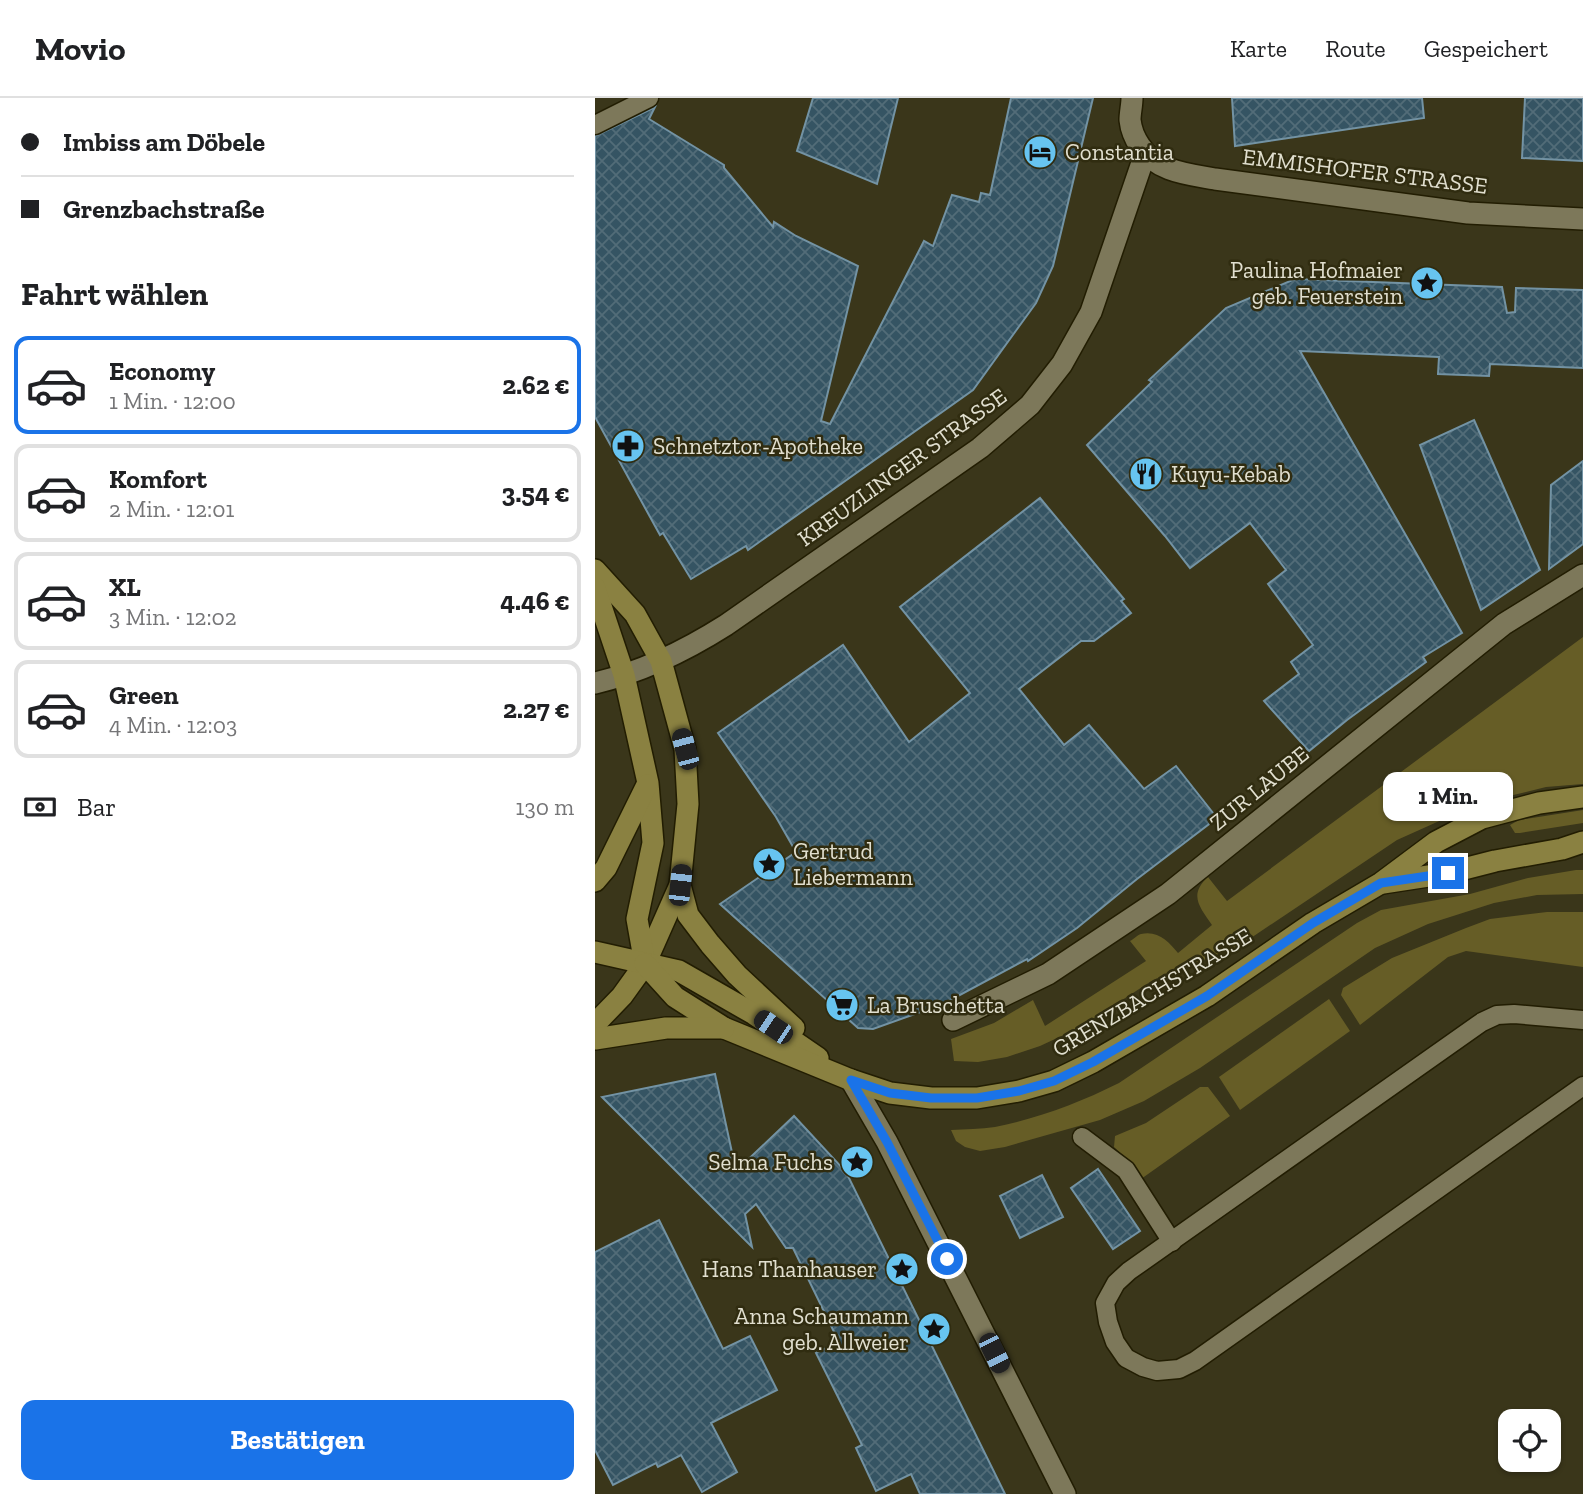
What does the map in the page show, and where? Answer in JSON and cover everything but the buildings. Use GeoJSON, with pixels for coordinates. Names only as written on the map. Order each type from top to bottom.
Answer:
{"type":"FeatureCollection","features":[{"type":"Feature","properties":{"kind":"main road"},"geometry":{"type":"LineString","coordinates":[[595,570],[635,614],[661,661],[685,749],[688,804],[680,885],[645,964],[622,996],[595,1024]]}},
{"type":"Feature","properties":{"kind":"main road"},"geometry":{"type":"LineString","coordinates":[[595,588],[624,675],[648,783],[653,843],[637,919],[645,964],[675,998],[724,1028],[851,1080]]}},
{"type":"Feature","properties":{"kind":"main road"},"geometry":{"type":"LineString","coordinates":[[595,881],[606,868],[648,783]]}},
{"type":"Feature","properties":{"kind":"main road","name":"GRENZBACHSTRASSE"},"geometry":{"type":"LineString","coordinates":[[851,1080],[890,1093],[931,1098],[977,1098],[1019,1091],[1054,1081],[1093,1062],[1207,996],[1313,923],[1381,883],[1436,842],[1482,818],[1539,803],[1583,797]]}},
{"type":"Feature","properties":{"kind":"main road","name":"GRENZBACHSTRASSE"},"geometry":{"type":"LineString","coordinates":[[1381,883],[1573,850],[1583,842]]}},
{"type":"Feature","properties":{"kind":"main road"},"geometry":{"type":"LineString","coordinates":[[680,885],[688,915],[737,975],[851,1080]]}},
{"type":"Feature","properties":{"kind":"main road"},"geometry":{"type":"LineString","coordinates":[[595,952],[679,971],[754,1014],[851,1080]]}},
{"type":"Feature","properties":{"kind":"main road"},"geometry":{"type":"LineString","coordinates":[[595,1039],[666,1028],[724,1028]]}},
{"type":"Feature","properties":{"kind":"street"},"geometry":{"type":"LineString","coordinates":[[1132,98],[1130,122],[1136,140],[1145,154]]}},
{"type":"Feature","properties":{"kind":"street","name":"EMMISHOFER STRASSE"},"geometry":{"type":"LineString","coordinates":[[1145,154],[1175,172],[1215,179],[1468,213],[1583,219]]}},
{"type":"Feature","properties":{"kind":"street","name":"KREUZLINGER STRASSE"},"geometry":{"type":"LineString","coordinates":[[595,683],[661,661],[726,625],[980,448],[1030,405],[1062,364],[1091,312],[1145,154]]}},
{"type":"Feature","properties":{"kind":"street","name":"ZUR LAUBE"},"geometry":{"type":"LineString","coordinates":[[953,1020],[1048,974],[1168,894],[1504,624],[1583,575]]}},
{"type":"Feature","properties":{"kind":"street"},"geometry":{"type":"LineString","coordinates":[[851,1080],[887,1142],[1065,1494]]}},
{"type":"Feature","properties":{"kind":"lane"},"geometry":{"type":"LineString","coordinates":[[595,125],[649,98]]}},
{"type":"Feature","properties":{"kind":"lane"},"geometry":{"type":"LineString","coordinates":[[1583,1020],[1514,1014],[1497,1016],[1482,1022],[1129,1271],[1116,1283],[1105,1303],[1115,1342],[1126,1358],[1157,1371],[1179,1369],[1195,1361],[1583,1086]]}},
{"type":"Feature","properties":{"kind":"lane"},"geometry":{"type":"LineString","coordinates":[[1082,1137],[1126,1170],[1171,1241]]}},
{"type":"Feature","properties":{"kind":"shaded area"},"geometry":{"type":"Polygon","coordinates":[[[1583,637],[1583,784],[1546,787],[1501,798],[1446,818],[1397,840],[1239,946],[1153,980],[1068,1033],[1007,1057],[978,1062],[954,1061],[951,1039],[994,1023],[1033,1000],[1045,1026],[1146,961],[1130,941],[1140,935],[1158,935],[1178,953],[1212,925],[1200,907],[1197,895],[1208,877],[1227,901],[1583,637]]]}},
{"type":"Feature","properties":{"kind":"shaded area"},"geometry":{"type":"Polygon","coordinates":[[[1583,810],[1583,823],[1520,833],[1515,833],[1510,825],[1519,820],[1583,810]]]}},
{"type":"Feature","properties":{"kind":"shaded area"},"geometry":{"type":"Polygon","coordinates":[[[1583,870],[1583,894],[1537,895],[1494,903],[1428,924],[1375,948],[1200,1068],[1144,1101],[1100,1120],[1005,1147],[980,1151],[956,1141],[951,1130],[995,1127],[1027,1119],[1074,1103],[1119,1083],[1357,923],[1381,910],[1470,894],[1528,878],[1583,870]]]}},
{"type":"Feature","properties":{"kind":"shaded area"},"geometry":{"type":"Polygon","coordinates":[[[1547,912],[1583,912],[1583,967],[1466,951],[1448,957],[1360,1025],[1341,995],[1343,988],[1392,958],[1466,928],[1490,919],[1547,912]]]}},
{"type":"Feature","properties":{"kind":"shaded area"},"geometry":{"type":"Polygon","coordinates":[[[1329,999],[1350,1031],[1240,1110],[1219,1077],[1329,999]]]}},
{"type":"Feature","properties":{"kind":"shaded area"},"geometry":{"type":"Polygon","coordinates":[[[1200,1087],[1208,1087],[1230,1116],[1141,1179],[1130,1162],[1114,1147],[1115,1136],[1146,1123],[1200,1087]]]}},
{"type":"Feature","properties":{"kind":"place","name":"Constantia"},"geometry":{"type":"Point","coordinates":[1040,152]}},
{"type":"Feature","properties":{"kind":"place","name":"Paulina Hofmaier geb. Feuerstein"},"geometry":{"type":"Point","coordinates":[1427,283]}},
{"type":"Feature","properties":{"kind":"place","name":"Schnetztor-Apotheke"},"geometry":{"type":"Point","coordinates":[628,446]}},
{"type":"Feature","properties":{"kind":"place","name":"Kuyu-Kebab"},"geometry":{"type":"Point","coordinates":[1146,474]}},
{"type":"Feature","properties":{"kind":"place","name":"Gertrud Liebermann"},"geometry":{"type":"Point","coordinates":[769,864]}},
{"type":"Feature","properties":{"kind":"place","name":"La Bruschetta"},"geometry":{"type":"Point","coordinates":[842,1005]}},
{"type":"Feature","properties":{"kind":"place","name":"Selma Fuchs"},"geometry":{"type":"Point","coordinates":[857,1162]}},
{"type":"Feature","properties":{"kind":"place","name":"Hans Thanhauser"},"geometry":{"type":"Point","coordinates":[902,1269]}},
{"type":"Feature","properties":{"kind":"place","name":"Anna Schaumann geb. Allweier"},"geometry":{"type":"Point","coordinates":[934,1329]}},
{"type":"Feature","properties":{"kind":"route"},"geometry":{"type":"LineString","coordinates":[[947,1259],[887,1142],[851,1080],[890,1093],[931,1098],[977,1098],[1019,1091],[1054,1081],[1093,1062],[1207,996],[1313,923],[1381,883],[1448,873]]}}]}
